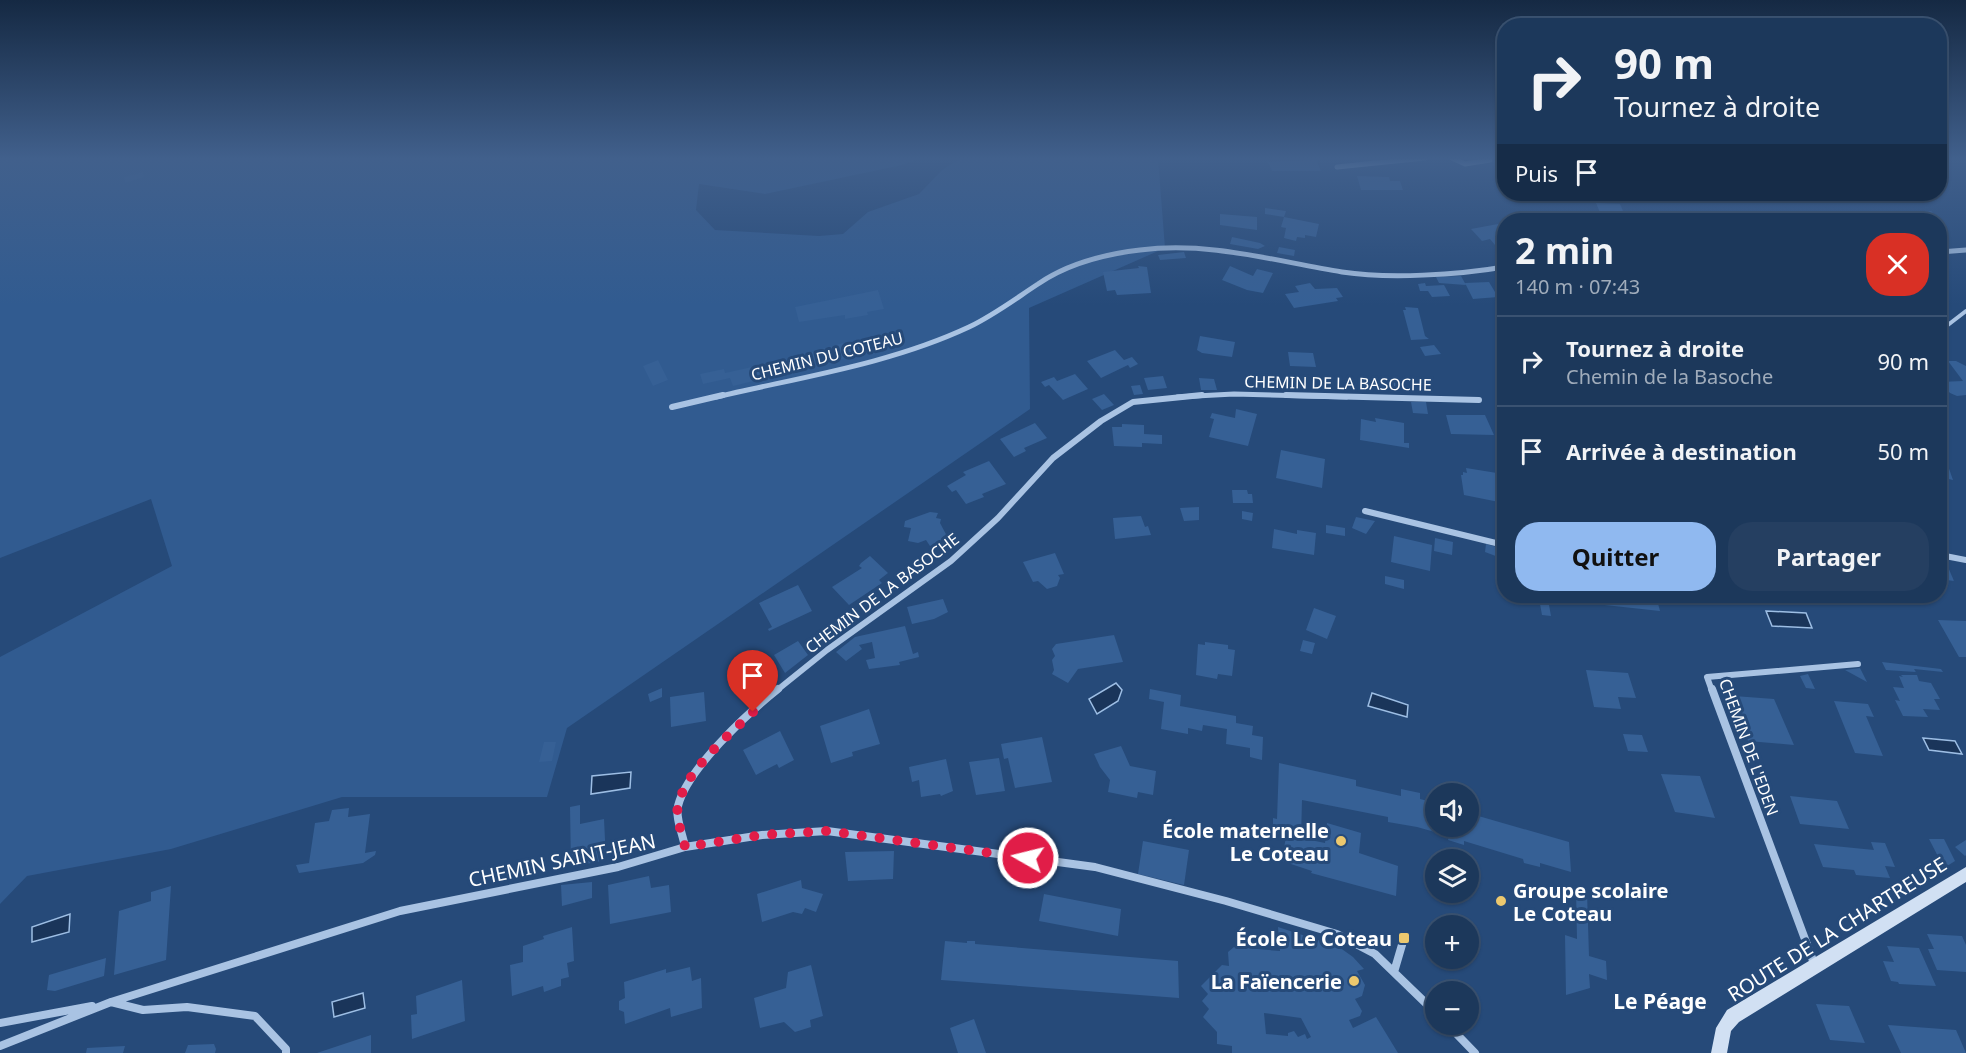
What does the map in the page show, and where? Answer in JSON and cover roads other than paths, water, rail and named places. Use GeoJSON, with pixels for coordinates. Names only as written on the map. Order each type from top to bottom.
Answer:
{"type":"FeatureCollection","features":[{"type":"Feature","properties":{"kind":"main road","name":"ROUTE DE LA CHARTREUSE"},"geometry":{"type":"LineString","coordinates":[[1719,1053],[1724,1028],[1733,1016],[1966,874]]}},
{"type":"Feature","properties":{"kind":"street","name":"CHEMIN DU COTEAU"},"geometry":{"type":"LineString","coordinates":[[672,407],[898,355],[969,327],[1016,301],[1039,283],[1086,261],[1138,250],[1182,246],[1221,249],[1344,272],[1378,274],[1471,273],[1497,268]]}},
{"type":"Feature","properties":{"kind":"street"},"geometry":{"type":"LineString","coordinates":[[1947,251],[1966,250]]}},
{"type":"Feature","properties":{"kind":"street","name":"CHEMIN DE LA BASOCHE"},"geometry":{"type":"LineString","coordinates":[[685,847],[677,808],[686,785],[711,753],[767,698],[957,556],[998,519],[1053,458],[1101,421],[1133,402],[1184,396],[1234,394],[1479,400]]}},
{"type":"Feature","properties":{"kind":"street"},"geometry":{"type":"LineString","coordinates":[[1365,512],[1497,543]]}},
{"type":"Feature","properties":{"kind":"street"},"geometry":{"type":"LineString","coordinates":[[1947,556],[1966,560]]}},
{"type":"Feature","properties":{"kind":"street","name":"CHEMIN DE L'EDEN"},"geometry":{"type":"LineString","coordinates":[[1815,966],[1707,677],[1858,664]]}},
{"type":"Feature","properties":{"kind":"street","name":"CHEMIN SAINT-JEAN"},"geometry":{"type":"LineString","coordinates":[[0,1046],[111,1002],[400,911],[618,867],[685,847],[762,835],[827,831],[1095,867],[1226,901],[1337,934],[1376,954],[1425,1002]]}},
{"type":"Feature","properties":{"kind":"street"},"geometry":{"type":"LineString","coordinates":[[1394,972],[1404,938]]}},
{"type":"Feature","properties":{"kind":"street"},"geometry":{"type":"LineString","coordinates":[[0,1023],[111,1002],[143,1010],[187,1007],[255,1016],[286,1049],[286,1053]]}},
{"type":"Feature","properties":{"kind":"street"},"geometry":{"type":"LineString","coordinates":[[1458,1035],[1475,1053]]}},
{"type":"Feature","properties":{"kind":"lane"},"geometry":{"type":"LineString","coordinates":[[1947,326],[1966,311]]}},
{"type":"Feature","properties":{"kind":"place","name":"École maternelle Le Coteau"},"geometry":{"type":"Point","coordinates":[1341,841]}},
{"type":"Feature","properties":{"kind":"place","name":"Groupe scolaire Le Coteau"},"geometry":{"type":"Point","coordinates":[1501,901]}},
{"type":"Feature","properties":{"kind":"place","name":"École Le Coteau"},"geometry":{"type":"Point","coordinates":[1404,938]}},
{"type":"Feature","properties":{"kind":"place","name":"La Faïencerie"},"geometry":{"type":"Point","coordinates":[1354,981]}},
{"type":"Feature","properties":{"kind":"district","name":"Le Péage"},"geometry":{"type":"Point","coordinates":[1660,1001]}}]}
